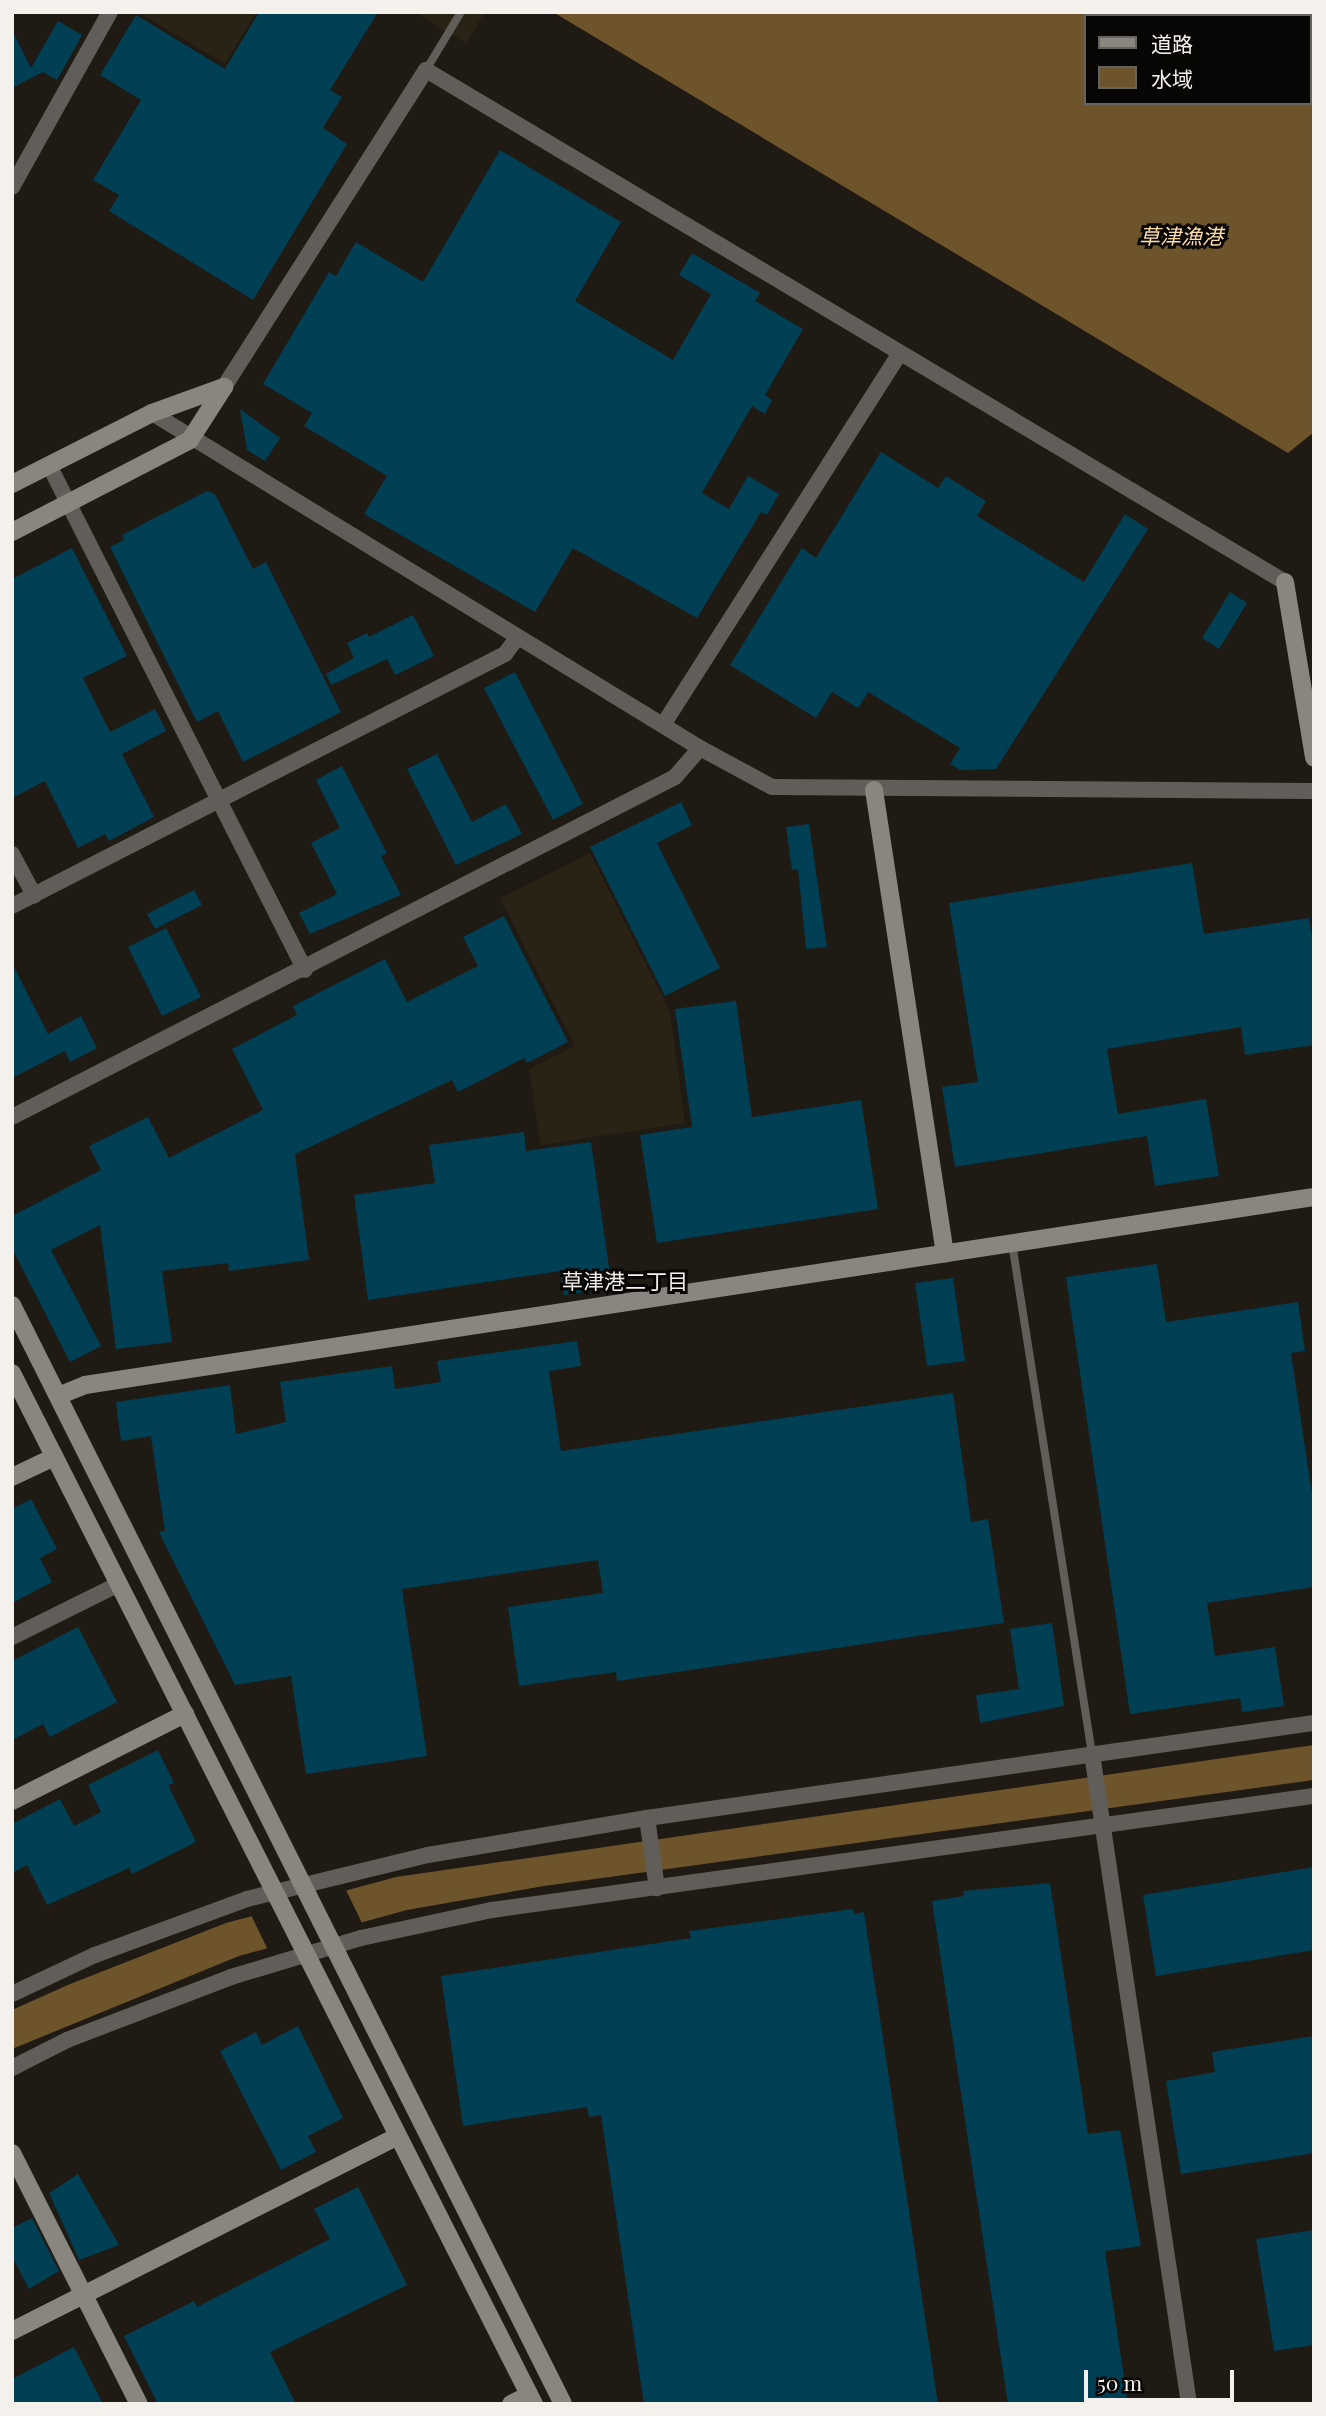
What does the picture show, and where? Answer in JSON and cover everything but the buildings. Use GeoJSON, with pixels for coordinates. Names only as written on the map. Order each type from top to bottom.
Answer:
{"type":"FeatureCollection","features":[{"type":"Feature","properties":{"kind":"street"},"geometry":{"type":"LineString","coordinates":[[12,187],[110,12]]}},
{"type":"Feature","properties":{"kind":"street"},"geometry":{"type":"LineString","coordinates":[[12,532],[190,440],[426,70],[1285,582],[1314,758]]}},
{"type":"Feature","properties":{"kind":"street"},"geometry":{"type":"LineString","coordinates":[[663,725],[900,353]]}},
{"type":"Feature","properties":{"kind":"street"},"geometry":{"type":"LineString","coordinates":[[12,484],[152,413],[224,387]]}},
{"type":"Feature","properties":{"kind":"street"},"geometry":{"type":"LineString","coordinates":[[152,413],[190,440],[700,748],[772,787],[874,790],[1314,790]]}},
{"type":"Feature","properties":{"kind":"street"},"geometry":{"type":"LineString","coordinates":[[49,465],[305,970]]}},
{"type":"Feature","properties":{"kind":"street"},"geometry":{"type":"LineString","coordinates":[[12,906],[222,802],[505,654],[518,637]]}},
{"type":"Feature","properties":{"kind":"street"},"geometry":{"type":"LineString","coordinates":[[12,1117],[305,970],[675,777],[700,748]]}},
{"type":"Feature","properties":{"kind":"street"},"geometry":{"type":"LineString","coordinates":[[874,790],[945,1254]]}},
{"type":"Feature","properties":{"kind":"street"},"geometry":{"type":"LineString","coordinates":[[12,854],[34,895]]}},
{"type":"Feature","properties":{"kind":"street"},"geometry":{"type":"LineString","coordinates":[[58,1396],[85,1385],[1314,1197]]}},
{"type":"Feature","properties":{"kind":"street"},"geometry":{"type":"LineString","coordinates":[[12,1305],[564,2404]]}},
{"type":"Feature","properties":{"kind":"street"},"geometry":{"type":"LineString","coordinates":[[12,1373],[532,2399],[511,2404]]}},
{"type":"Feature","properties":{"kind":"street"},"geometry":{"type":"LineString","coordinates":[[12,1477],[54,1457]]}},
{"type":"Feature","properties":{"kind":"street"},"geometry":{"type":"LineString","coordinates":[[12,1637],[119,1584]]}},
{"type":"Feature","properties":{"kind":"street"},"geometry":{"type":"LineString","coordinates":[[12,1801],[185,1714]]}},
{"type":"Feature","properties":{"kind":"street"},"geometry":{"type":"LineString","coordinates":[[12,1994],[95,1955],[428,1855],[649,1826],[1093,1761],[1314,1723]]}},
{"type":"Feature","properties":{"kind":"street"},"geometry":{"type":"LineString","coordinates":[[1093,1761],[1189,2404]]}},
{"type":"Feature","properties":{"kind":"street"},"geometry":{"type":"LineString","coordinates":[[12,2068],[138,2011],[303,1947],[330,1940],[656,1881],[1100,1821],[1314,1796]]}},
{"type":"Feature","properties":{"kind":"street"},"geometry":{"type":"LineString","coordinates":[[649,1826],[656,1881]]}},
{"type":"Feature","properties":{"kind":"street"},"geometry":{"type":"LineString","coordinates":[[12,2331],[398,2136]]}},
{"type":"Feature","properties":{"kind":"street"},"geometry":{"type":"LineString","coordinates":[[12,2153],[139,2404]]}},
{"type":"Feature","properties":{"kind":"lane"},"geometry":{"type":"LineString","coordinates":[[426,70],[460,12]]}},
{"type":"Feature","properties":{"kind":"lane"},"geometry":{"type":"LineString","coordinates":[[1012,1243],[1093,1761]]}},
{"type":"Feature","properties":{"kind":"shaded area"},"geometry":{"type":"Polygon","coordinates":[[[138,12],[256,12],[225,64],[138,12]]]}},
{"type":"Feature","properties":{"kind":"shaded area"},"geometry":{"type":"Polygon","coordinates":[[[415,12],[485,12],[466,43],[415,12]]]}},
{"type":"Feature","properties":{"kind":"shaded area"},"geometry":{"type":"Polygon","coordinates":[[[590,853],[670,1012],[685,1123],[541,1145],[529,1069],[575,1046],[500,898],[590,853]]]}},
{"type":"Feature","properties":{"kind":"water","name":"草津漁港"},"geometry":{"type":"Polygon","coordinates":[[[553,12],[1314,12],[1314,432],[1288,453],[553,12]]]}},
{"type":"Feature","properties":{"kind":"water"},"geometry":{"type":"Polygon","coordinates":[[[1314,1745],[1314,1780],[544,1886],[407,1910],[239,1956],[12,2049],[12,2010],[70,1984],[226,1923],[396,1877],[1314,1745]]]}},
{"type":"Feature","properties":{"kind":"pier"},"geometry":{"type":"Polygon","coordinates":[[[345,1888],[362,1923],[268,1950],[251,1915],[345,1888]]]}},
{"type":"Feature","properties":{"kind":"district","name":"草津港二丁目"},"geometry":{"type":"Point","coordinates":[625,1280]}}]}
